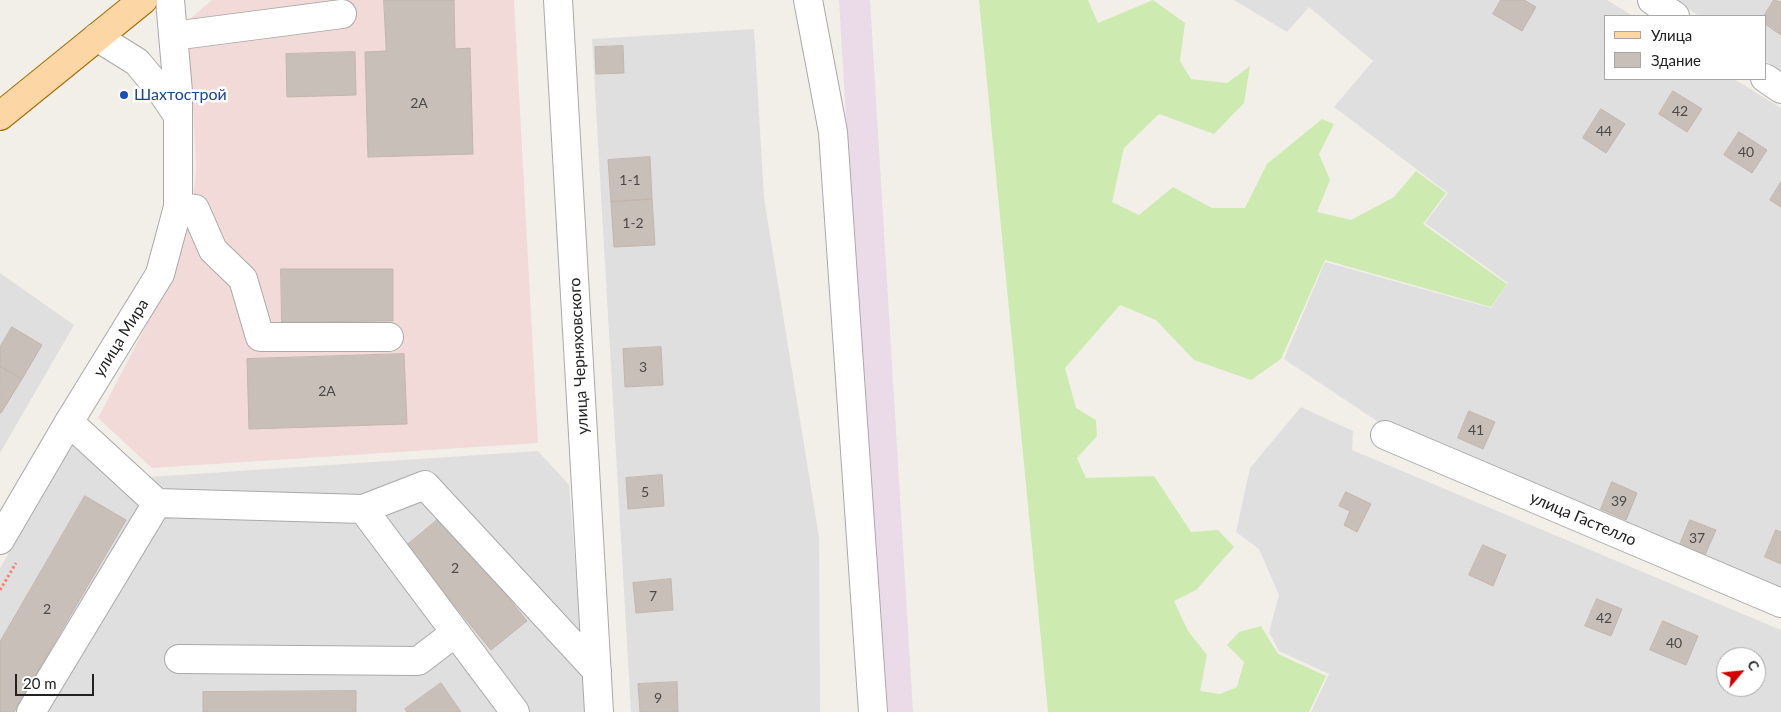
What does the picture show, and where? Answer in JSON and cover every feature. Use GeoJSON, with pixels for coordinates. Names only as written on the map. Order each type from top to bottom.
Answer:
{"type":"FeatureCollection","features":[{"type":"Feature","properties":{"kind":"main road"},"geometry":{"type":"LineString","coordinates":[[0,116],[97,37],[130,4]]}},
{"type":"Feature","properties":{"kind":"street","name":"улица Мира"},"geometry":{"type":"LineString","coordinates":[[0,540],[69,422],[160,274],[178,206],[178,116],[170,0]]}},
{"type":"Feature","properties":{"kind":"street","name":"улица Черняховского"},"geometry":{"type":"LineString","coordinates":[[558,0],[599,712]]}},
{"type":"Feature","properties":{"kind":"street"},"geometry":{"type":"LineString","coordinates":[[808,0],[833,132],[873,712]]}},
{"type":"Feature","properties":{"kind":"street"},"geometry":{"type":"LineString","coordinates":[[1652,0],[1674,15]]}},
{"type":"Feature","properties":{"kind":"street"},"geometry":{"type":"LineString","coordinates":[[173,36],[342,14]]}},
{"type":"Feature","properties":{"kind":"street"},"geometry":{"type":"LineString","coordinates":[[97,37],[137,62],[162,92],[178,116]]}},
{"type":"Feature","properties":{"kind":"street"},"geometry":{"type":"LineString","coordinates":[[1766,79],[1781,89]]}},
{"type":"Feature","properties":{"kind":"street"},"geometry":{"type":"LineString","coordinates":[[178,206],[195,209],[213,250],[243,279],[260,337],[388,338]]}},
{"type":"Feature","properties":{"kind":"street"},"geometry":{"type":"LineString","coordinates":[[69,422],[157,503],[363,509],[425,485],[597,671]]}},
{"type":"Feature","properties":{"kind":"street","name":"улица Гастелло"},"geometry":{"type":"LineString","coordinates":[[1386,435],[1781,603]]}},
{"type":"Feature","properties":{"kind":"street"},"geometry":{"type":"LineString","coordinates":[[31,712],[157,503]]}},
{"type":"Feature","properties":{"kind":"street"},"geometry":{"type":"LineString","coordinates":[[363,509],[515,712]]}},
{"type":"Feature","properties":{"kind":"street"},"geometry":{"type":"LineString","coordinates":[[180,659],[418,661],[455,633]]}},
{"type":"Feature","properties":{"kind":"shaded area"},"geometry":{"type":"Polygon","coordinates":[[[212,0],[514,0],[538,443],[152,468],[98,418],[169,282],[192,210],[196,169],[193,104],[177,30],[212,0]]]}},
{"type":"Feature","properties":{"kind":"shaded area"},"geometry":{"type":"Polygon","coordinates":[[[839,0],[870,0],[913,712],[881,712],[839,0]]]}},
{"type":"Feature","properties":{"kind":"shaded area"},"geometry":{"type":"Polygon","coordinates":[[[1234,0],[1607,0],[1631,15],[1604,15],[1604,80],[1736,80],[1781,108],[1781,594],[1383,425],[1284,359],[1325,262],[1491,308],[1508,283],[1425,223],[1448,193],[1334,107],[1373,61],[1309,7],[1287,32],[1234,0]]]}},
{"type":"Feature","properties":{"kind":"shaded area"},"geometry":{"type":"Polygon","coordinates":[[[1675,0],[1781,0],[1781,71],[1766,61],[1766,15],[1698,15],[1675,0]]]}},
{"type":"Feature","properties":{"kind":"shaded area"},"geometry":{"type":"Polygon","coordinates":[[[754,29],[764,198],[819,537],[820,712],[631,712],[592,39],[754,29]]]}},
{"type":"Feature","properties":{"kind":"shaded area"},"geometry":{"type":"Polygon","coordinates":[[[0,273],[74,325],[0,453],[0,273]]]}},
{"type":"Feature","properties":{"kind":"shaded area"},"geometry":{"type":"Polygon","coordinates":[[[1301,407],[1353,431],[1352,450],[1781,630],[1781,712],[1311,712],[1329,674],[1279,651],[1269,632],[1279,595],[1259,549],[1236,532],[1250,468],[1301,407]]]}},
{"type":"Feature","properties":{"kind":"shaded area"},"geometry":{"type":"Polygon","coordinates":[[[87,420],[149,477],[538,451],[569,485],[587,712],[0,712],[0,568],[87,420]]]}},
{"type":"Feature","properties":{"kind":"green space"},"geometry":{"type":"Polygon","coordinates":[[[979,0],[1088,0],[1098,23],[1153,0],[1185,23],[1180,61],[1191,79],[1227,83],[1250,66],[1244,103],[1214,134],[1159,114],[1124,148],[1112,202],[1139,215],[1173,187],[1212,208],[1245,208],[1267,164],[1322,119],[1334,124],[1319,154],[1330,180],[1317,212],[1351,220],[1394,197],[1416,171],[1446,193],[1423,224],[1507,284],[1491,307],[1325,260],[1281,359],[1251,380],[1194,360],[1156,320],[1120,305],[1065,368],[1076,408],[1096,420],[1097,436],[1077,458],[1086,478],[1154,476],[1191,532],[1218,530],[1234,547],[1196,590],[1174,601],[1188,631],[1207,655],[1200,691],[1220,694],[1237,687],[1244,662],[1227,645],[1239,632],[1261,626],[1278,654],[1326,676],[1309,712],[1048,712],[979,0]]]}},
{"type":"Feature","properties":{"kind":"building"},"geometry":{"type":"Polygon","coordinates":[[[384,0],[454,0],[455,49],[470,48],[473,154],[368,157],[365,52],[386,51],[384,0]]]}},
{"type":"Feature","properties":{"kind":"building"},"geometry":{"type":"Polygon","coordinates":[[[1501,0],[1524,0],[1536,7],[1522,31],[1493,14],[1501,0]]]}},
{"type":"Feature","properties":{"kind":"building"},"geometry":{"type":"Polygon","coordinates":[[[1774,0],[1781,2],[1781,35],[1766,25],[1765,15],[1774,0]]]}},
{"type":"Feature","properties":{"kind":"building"},"geometry":{"type":"Polygon","coordinates":[[[623,46],[624,73],[596,74],[595,47],[623,46]]]}},
{"type":"Feature","properties":{"kind":"building"},"geometry":{"type":"Polygon","coordinates":[[[355,52],[356,95],[287,97],[286,54],[355,52]]]}},
{"type":"Feature","properties":{"kind":"building"},"geometry":{"type":"Polygon","coordinates":[[[1673,91],[1702,109],[1687,132],[1659,114],[1673,91]]]}},
{"type":"Feature","properties":{"kind":"building"},"geometry":{"type":"Polygon","coordinates":[[[1601,109],[1625,124],[1606,153],[1583,138],[1601,109]]]}},
{"type":"Feature","properties":{"kind":"building"},"geometry":{"type":"Polygon","coordinates":[[[1739,132],[1767,150],[1752,173],[1724,155],[1739,132]]]}},
{"type":"Feature","properties":{"kind":"building"},"geometry":{"type":"Polygon","coordinates":[[[650,157],[652,199],[611,202],[608,160],[650,157]]]}},
{"type":"Feature","properties":{"kind":"building"},"geometry":{"type":"Polygon","coordinates":[[[1781,182],[1781,207],[1770,200],[1781,182]]]}},
{"type":"Feature","properties":{"kind":"building"},"geometry":{"type":"Polygon","coordinates":[[[652,199],[655,245],[614,247],[611,202],[652,199]]]}},
{"type":"Feature","properties":{"kind":"building"},"geometry":{"type":"Polygon","coordinates":[[[281,269],[393,269],[393,321],[282,322],[281,269]]]}},
{"type":"Feature","properties":{"kind":"building"},"geometry":{"type":"Polygon","coordinates":[[[12,327],[42,345],[22,379],[0,366],[0,347],[12,327]]]}},
{"type":"Feature","properties":{"kind":"building"},"geometry":{"type":"Polygon","coordinates":[[[661,347],[663,385],[625,387],[623,349],[661,347]]]}},
{"type":"Feature","properties":{"kind":"building"},"geometry":{"type":"Polygon","coordinates":[[[404,354],[407,424],[249,429],[247,359],[404,354]]]}},
{"type":"Feature","properties":{"kind":"building"},"geometry":{"type":"Polygon","coordinates":[[[0,366],[22,379],[1,413],[0,413],[0,366]]]}},
{"type":"Feature","properties":{"kind":"building"},"geometry":{"type":"Polygon","coordinates":[[[1469,411],[1495,422],[1483,449],[1458,438],[1469,411]]]}},
{"type":"Feature","properties":{"kind":"building"},"geometry":{"type":"Polygon","coordinates":[[[662,475],[664,506],[628,509],[626,478],[662,475]]]}},
{"type":"Feature","properties":{"kind":"building"},"geometry":{"type":"Polygon","coordinates":[[[1612,482],[1637,493],[1626,520],[1601,509],[1612,482]]]}},
{"type":"Feature","properties":{"kind":"building"},"geometry":{"type":"Polygon","coordinates":[[[1346,492],[1371,504],[1357,532],[1344,525],[1350,511],[1339,506],[1346,492]]]}},
{"type":"Feature","properties":{"kind":"building"},"geometry":{"type":"Polygon","coordinates":[[[85,496],[126,520],[14,712],[0,712],[0,642],[85,496]]]}},
{"type":"Feature","properties":{"kind":"building"},"geometry":{"type":"Polygon","coordinates":[[[442,516],[527,621],[491,650],[406,546],[442,516]]]}},
{"type":"Feature","properties":{"kind":"building"},"geometry":{"type":"Polygon","coordinates":[[[1690,520],[1716,530],[1704,557],[1679,547],[1690,520]]]}},
{"type":"Feature","properties":{"kind":"building"},"geometry":{"type":"Polygon","coordinates":[[[1776,530],[1781,532],[1781,564],[1765,557],[1776,530]]]}},
{"type":"Feature","properties":{"kind":"building"},"geometry":{"type":"Polygon","coordinates":[[[1483,545],[1506,555],[1493,586],[1469,575],[1483,545]]]}},
{"type":"Feature","properties":{"kind":"building"},"geometry":{"type":"Polygon","coordinates":[[[671,579],[673,610],[636,613],[633,583],[671,579]]]}},
{"type":"Feature","properties":{"kind":"building"},"geometry":{"type":"Polygon","coordinates":[[[1597,599],[1622,609],[1611,636],[1585,626],[1597,599]]]}},
{"type":"Feature","properties":{"kind":"building"},"geometry":{"type":"Polygon","coordinates":[[[1663,621],[1698,636],[1686,665],[1650,650],[1663,621]]]}},
{"type":"Feature","properties":{"kind":"building"},"geometry":{"type":"Polygon","coordinates":[[[677,682],[678,712],[640,712],[638,684],[677,682]]]}},
{"type":"Feature","properties":{"kind":"building"},"geometry":{"type":"Polygon","coordinates":[[[441,683],[461,712],[407,712],[405,709],[441,683]]]}},
{"type":"Feature","properties":{"kind":"building"},"geometry":{"type":"Polygon","coordinates":[[[356,691],[356,712],[203,712],[203,692],[356,691]]]}},
{"type":"Feature","properties":{"kind":"place","name":"Шахтострой"},"geometry":{"type":"Point","coordinates":[124,95]}}]}
